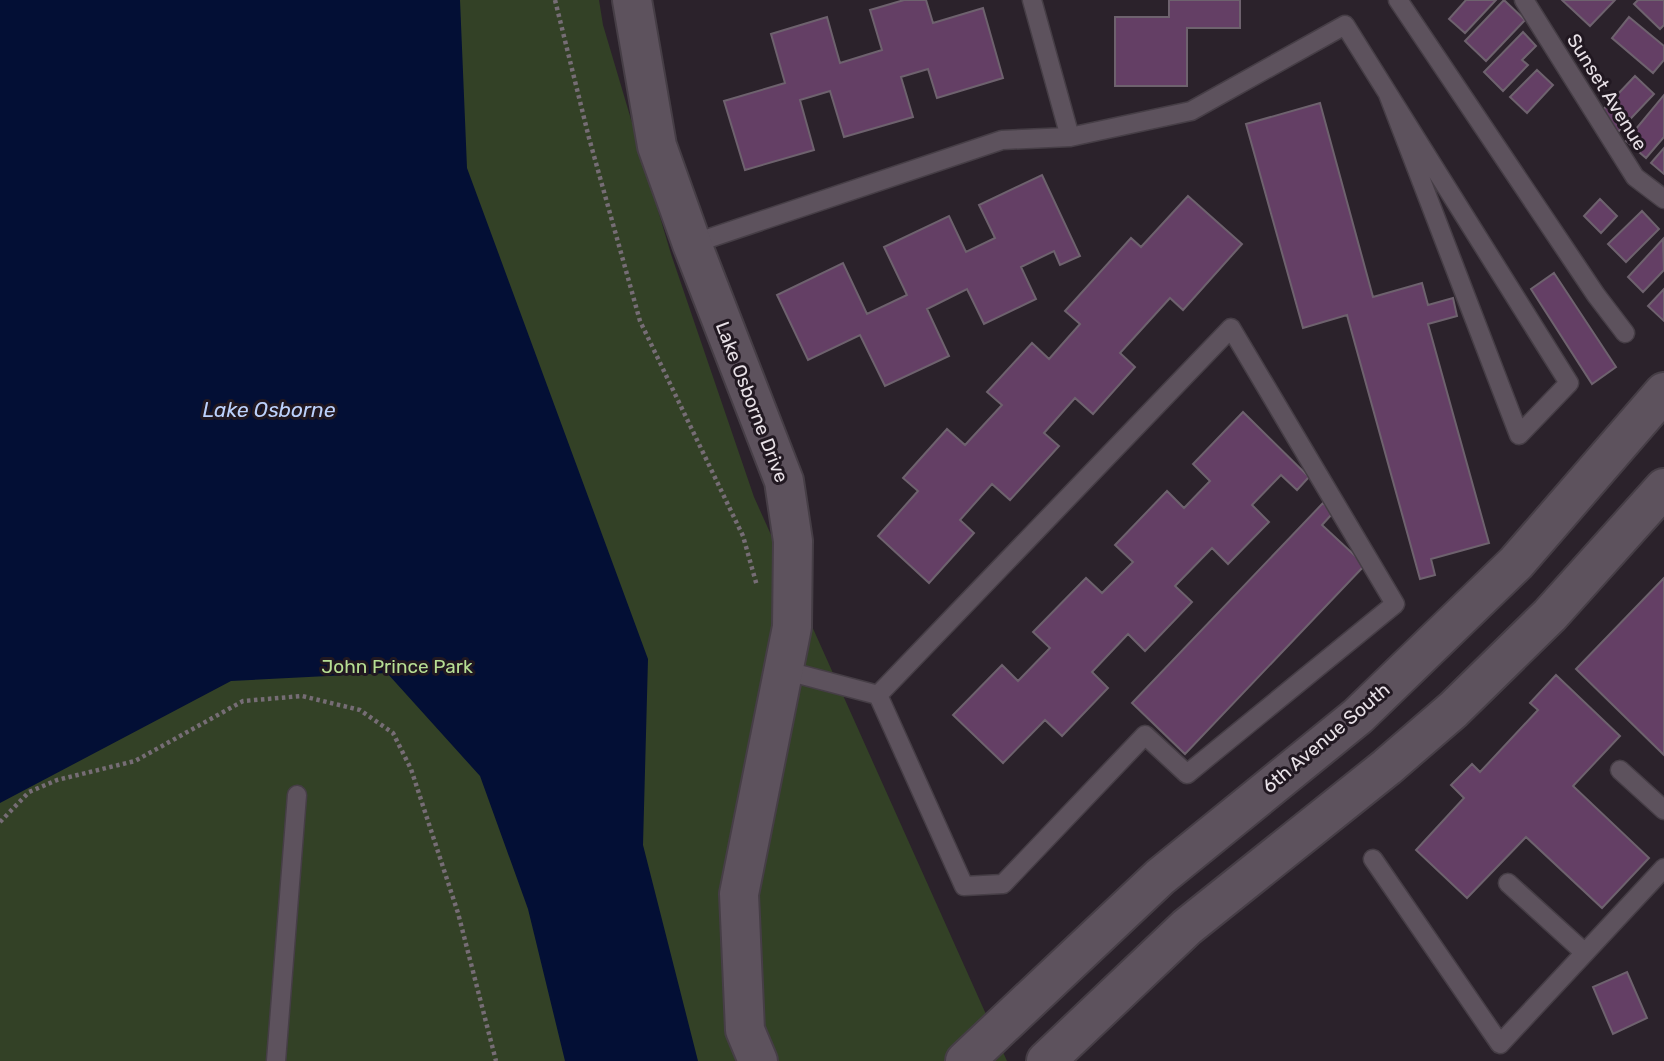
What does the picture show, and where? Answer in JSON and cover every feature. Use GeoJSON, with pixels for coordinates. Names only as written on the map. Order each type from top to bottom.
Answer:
{"type":"FeatureCollection","features":[{"type":"Feature","properties":{"kind":"street","name":"Lake Osborne Drive"},"geometry":{"type":"LineString","coordinates":[[632,0],[657,146],[784,481],[793,541],[792,627],[739,894],[745,1030],[758,1061]]}},
{"type":"Feature","properties":{"kind":"street","name":"6th Avenue South"},"geometry":{"type":"LineString","coordinates":[[965,1061],[1160,877],[1358,716],[1516,563],[1664,392]]}},
{"type":"Feature","properties":{"kind":"street"},"geometry":{"type":"LineString","coordinates":[[1046,1061],[1187,927],[1387,767],[1453,710],[1550,615],[1664,488]]}},
{"type":"Feature","properties":{"kind":"lane"},"geometry":{"type":"LineString","coordinates":[[1032,0],[1070,137]]}},
{"type":"Feature","properties":{"kind":"lane"},"geometry":{"type":"LineString","coordinates":[[1398,0],[1596,295],[1625,333]]}},
{"type":"Feature","properties":{"kind":"lane","name":"Sunset Avenue"},"geometry":{"type":"LineString","coordinates":[[1524,0],[1636,177],[1664,199]]}},
{"type":"Feature","properties":{"kind":"lane"},"geometry":{"type":"LineString","coordinates":[[692,244],[1002,140],[1070,137],[1191,111],[1345,25],[1569,383],[1519,435],[1388,94]]}},
{"type":"Feature","properties":{"kind":"lane"},"geometry":{"type":"LineString","coordinates":[[1231,328],[1395,604],[1187,774],[1145,735],[1003,884],[964,886],[878,695],[1231,328]]}},
{"type":"Feature","properties":{"kind":"lane"},"geometry":{"type":"LineString","coordinates":[[783,670],[878,695]]}},
{"type":"Feature","properties":{"kind":"lane"},"geometry":{"type":"LineString","coordinates":[[1620,770],[1664,810]]}},
{"type":"Feature","properties":{"kind":"lane"},"geometry":{"type":"LineString","coordinates":[[276,1061],[297,794]]}},
{"type":"Feature","properties":{"kind":"lane"},"geometry":{"type":"LineString","coordinates":[[1373,859],[1500,1044],[1664,867]]}},
{"type":"Feature","properties":{"kind":"lane"},"geometry":{"type":"LineString","coordinates":[[1508,883],[1585,953]]}},
{"type":"Feature","properties":{"kind":"path"},"geometry":{"type":"LineString","coordinates":[[555,0],[589,138],[640,321],[743,536],[761,599]]}},
{"type":"Feature","properties":{"kind":"green space","name":"John Prince Park"},"geometry":{"type":"Polygon","coordinates":[[[0,0],[599,0],[603,25],[671,254],[754,497],[1007,1061],[0,1061],[0,0]]]}},
{"type":"Feature","properties":{"kind":"water","name":"Lake Osborne"},"geometry":{"type":"Polygon","coordinates":[[[0,0],[460,0],[467,168],[648,659],[643,845],[698,1061],[565,1061],[528,909],[480,776],[387,673],[231,681],[0,803],[0,0]]]}},
{"type":"Feature","properties":{"kind":"building"},"geometry":{"type":"Polygon","coordinates":[[[904,0],[926,0],[933,23],[983,8],[1003,78],[937,98],[928,69],[901,77],[913,117],[844,137],[830,91],[800,100],[814,150],[745,170],[724,101],[785,83],[771,34],[827,17],[840,63],[882,50],[870,10],[904,0]]]}},
{"type":"Feature","properties":{"kind":"building"},"geometry":{"type":"Polygon","coordinates":[[[1169,0],[1240,0],[1240,28],[1187,28],[1187,86],[1115,86],[1115,17],[1169,17],[1169,0]]]}},
{"type":"Feature","properties":{"kind":"building"},"geometry":{"type":"Polygon","coordinates":[[[1466,0],[1496,0],[1465,33],[1449,19],[1466,0]]]}},
{"type":"Feature","properties":{"kind":"building"},"geometry":{"type":"Polygon","coordinates":[[[1504,0],[1525,20],[1486,61],[1465,41],[1504,0]]]}},
{"type":"Feature","properties":{"kind":"building"},"geometry":{"type":"Polygon","coordinates":[[[1562,0],[1615,0],[1590,26],[1562,0]]]}},
{"type":"Feature","properties":{"kind":"building"},"geometry":{"type":"Polygon","coordinates":[[[1638,0],[1664,0],[1664,25],[1660,29],[1634,4],[1638,0]]]}},
{"type":"Feature","properties":{"kind":"building"},"geometry":{"type":"Polygon","coordinates":[[[1629,17],[1664,46],[1664,60],[1653,73],[1612,38],[1629,17]]]}},
{"type":"Feature","properties":{"kind":"building"},"geometry":{"type":"Polygon","coordinates":[[[1523,32],[1536,46],[1522,60],[1528,65],[1503,91],[1484,72],[1523,32]]]}},
{"type":"Feature","properties":{"kind":"building"},"geometry":{"type":"Polygon","coordinates":[[[1537,70],[1553,85],[1527,113],[1510,97],[1537,70]]]}},
{"type":"Feature","properties":{"kind":"building"},"geometry":{"type":"Polygon","coordinates":[[[1635,76],[1654,94],[1617,133],[1598,115],[1635,76]]]}},
{"type":"Feature","properties":{"kind":"building"},"geometry":{"type":"Polygon","coordinates":[[[1664,95],[1664,137],[1646,158],[1626,141],[1664,95]]]}},
{"type":"Feature","properties":{"kind":"building"},"geometry":{"type":"Polygon","coordinates":[[[1320,103],[1373,297],[1422,283],[1428,305],[1453,298],[1457,316],[1428,324],[1489,543],[1431,559],[1435,575],[1420,579],[1347,315],[1303,328],[1246,124],[1320,103]]]}},
{"type":"Feature","properties":{"kind":"building"},"geometry":{"type":"Polygon","coordinates":[[[1664,148],[1664,174],[1651,163],[1664,148]]]}},
{"type":"Feature","properties":{"kind":"building"},"geometry":{"type":"Polygon","coordinates":[[[1042,175],[1080,256],[1060,265],[1054,251],[1021,267],[1036,299],[984,324],[967,289],[927,309],[949,356],[885,386],[860,335],[808,360],[777,295],[843,263],[867,314],[907,295],[884,247],[949,216],[966,252],[995,238],[979,205],[1042,175]]]}},
{"type":"Feature","properties":{"kind":"building"},"geometry":{"type":"Polygon","coordinates":[[[1188,196],[1242,244],[1183,310],[1170,298],[1120,353],[1135,367],[1093,414],[1075,398],[1044,433],[1059,446],[1010,500],[992,484],[960,520],[974,533],[929,583],[878,536],[918,491],[903,478],[947,429],[965,445],[1002,405],[987,392],[1032,343],[1049,359],[1080,324],[1065,311],[1131,238],[1141,247],[1188,196]]]}},
{"type":"Feature","properties":{"kind":"building"},"geometry":{"type":"Polygon","coordinates":[[[1600,199],[1617,216],[1601,233],[1584,216],[1600,199]]]}},
{"type":"Feature","properties":{"kind":"building"},"geometry":{"type":"Polygon","coordinates":[[[1642,211],[1659,229],[1626,262],[1608,244],[1642,211]]]}},
{"type":"Feature","properties":{"kind":"building"},"geometry":{"type":"Polygon","coordinates":[[[1663,239],[1664,270],[1643,292],[1628,277],[1663,239]]]}},
{"type":"Feature","properties":{"kind":"building"},"geometry":{"type":"Polygon","coordinates":[[[1554,273],[1616,367],[1592,384],[1531,289],[1554,273]]]}},
{"type":"Feature","properties":{"kind":"building"},"geometry":{"type":"Polygon","coordinates":[[[1664,289],[1664,321],[1648,306],[1664,289]]]}},
{"type":"Feature","properties":{"kind":"building"},"geometry":{"type":"Polygon","coordinates":[[[1243,412],[1309,477],[1297,490],[1281,475],[1252,505],[1269,522],[1228,564],[1212,548],[1175,586],[1192,602],[1145,651],[1128,634],[1092,672],[1108,688],[1062,736],[1045,720],[1003,763],[953,715],[1002,665],[1018,681],[1050,648],[1033,632],[1086,578],[1102,593],[1133,562],[1115,545],[1167,491],[1184,508],[1210,481],[1193,464],[1243,412]]]}},
{"type":"Feature","properties":{"kind":"building"},"geometry":{"type":"Polygon","coordinates":[[[1323,503],[1333,513],[1322,525],[1365,565],[1185,754],[1132,703],[1323,503]]]}},
{"type":"Feature","properties":{"kind":"building"},"geometry":{"type":"Polygon","coordinates":[[[1664,578],[1664,755],[1576,669],[1664,578]]]}},
{"type":"Feature","properties":{"kind":"building"},"geometry":{"type":"Polygon","coordinates":[[[1556,675],[1620,736],[1573,786],[1649,858],[1602,908],[1526,837],[1467,898],[1416,850],[1464,798],[1451,785],[1472,764],[1480,772],[1538,710],[1530,703],[1556,675]]]}},
{"type":"Feature","properties":{"kind":"building"},"geometry":{"type":"Polygon","coordinates":[[[1627,972],[1647,1018],[1613,1034],[1593,987],[1627,972]]]}}]}
